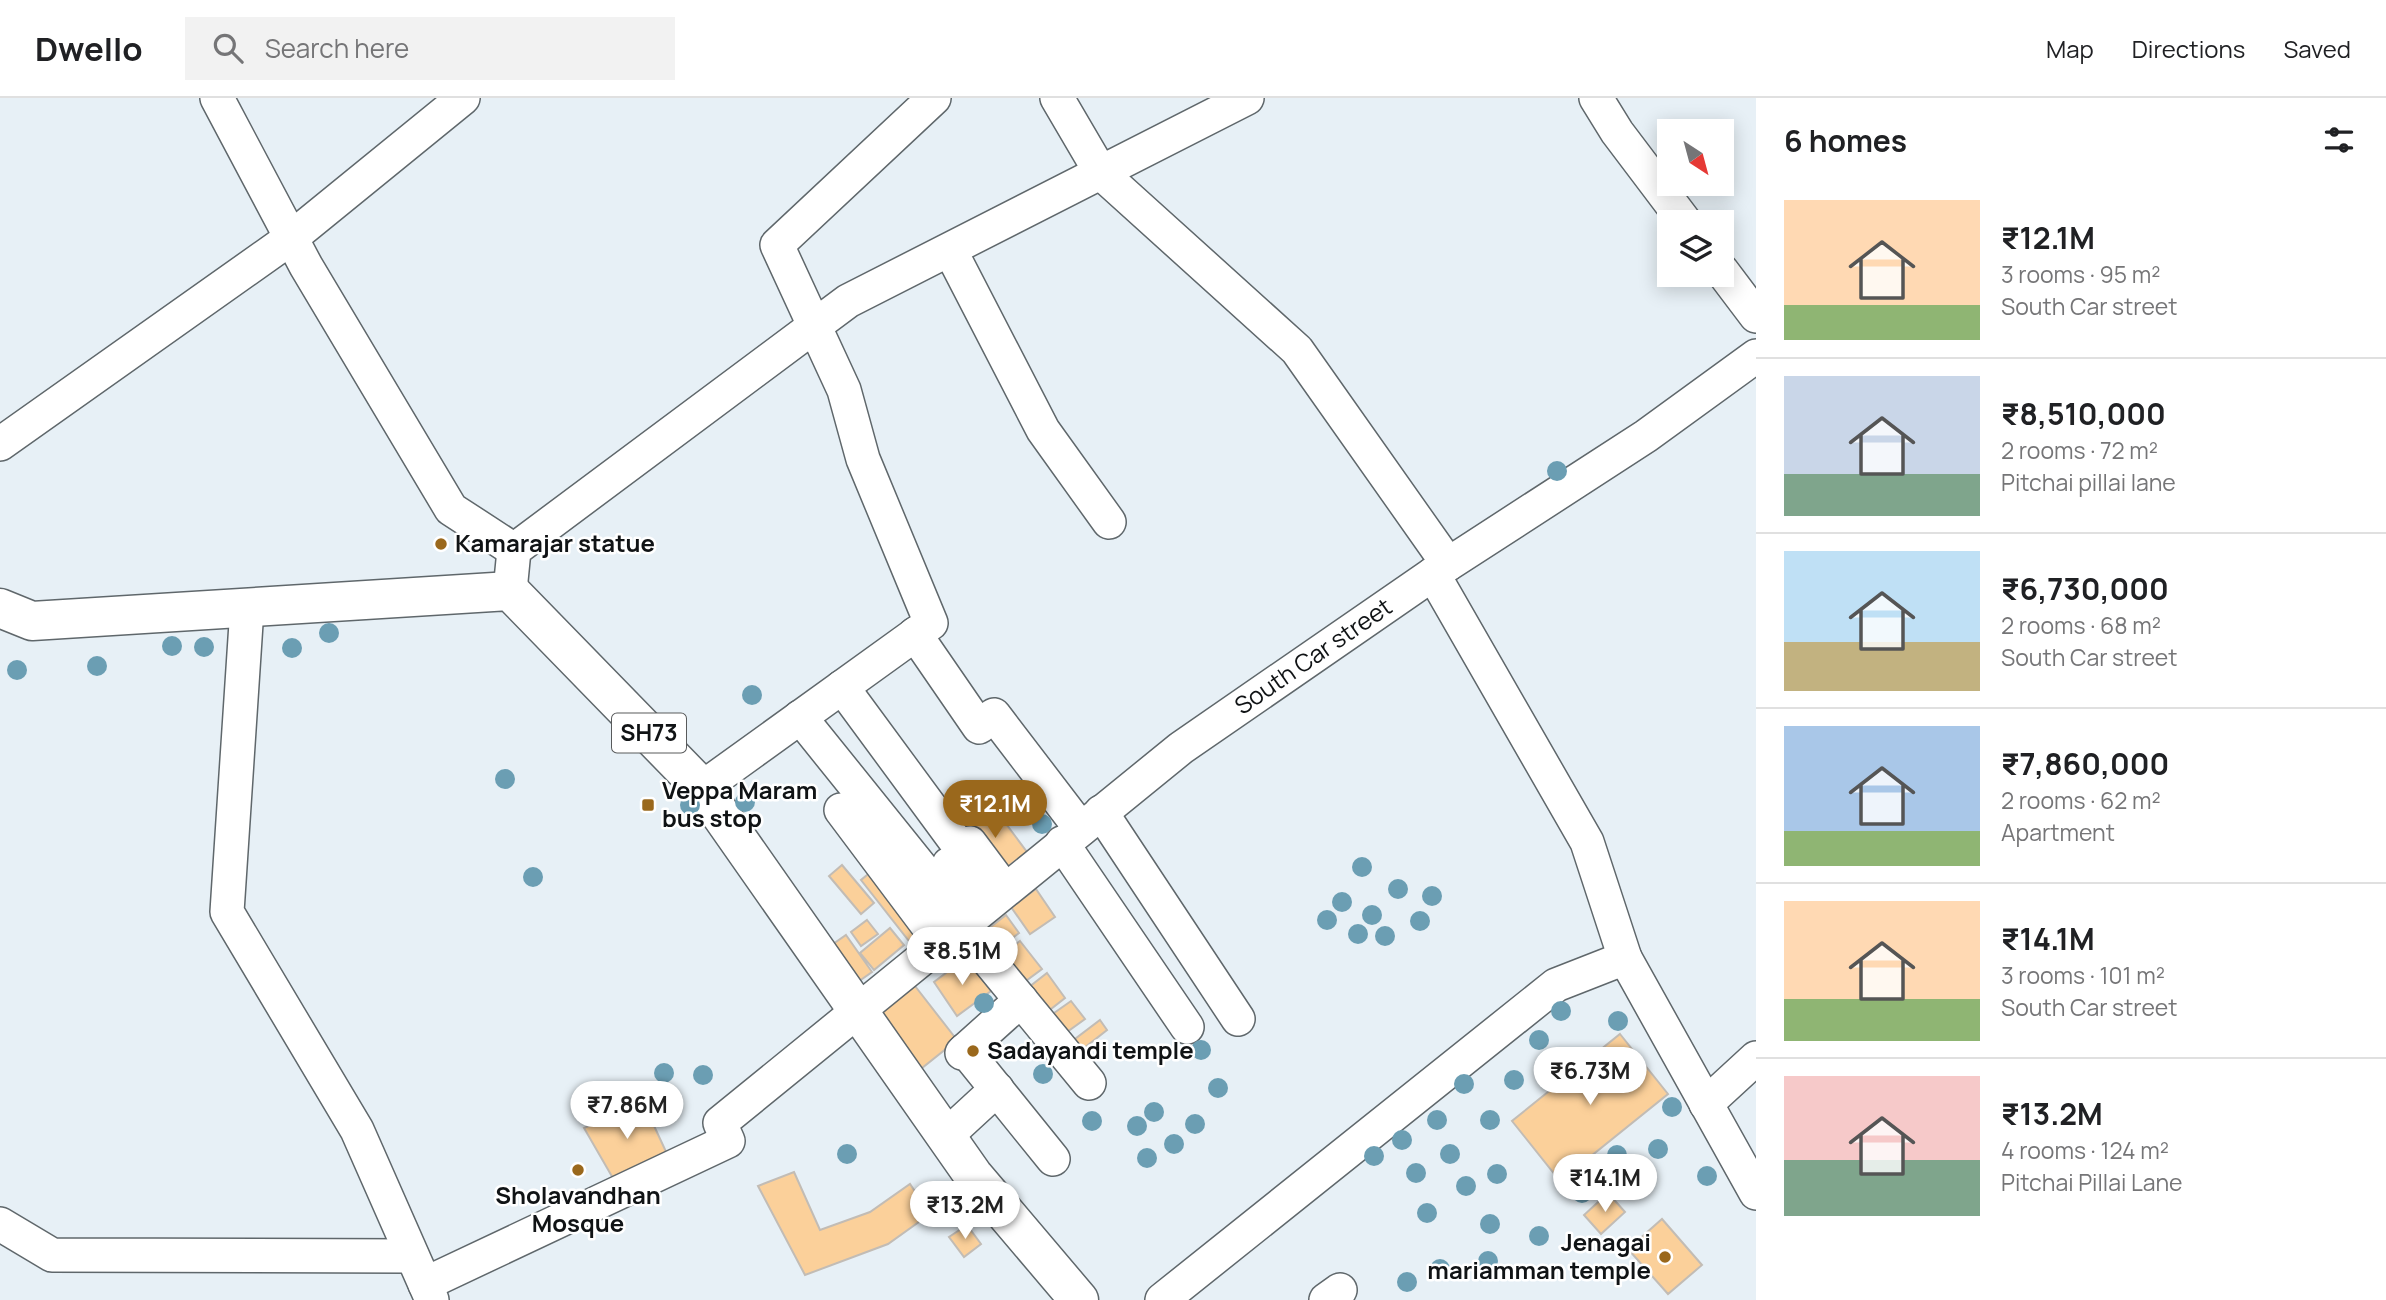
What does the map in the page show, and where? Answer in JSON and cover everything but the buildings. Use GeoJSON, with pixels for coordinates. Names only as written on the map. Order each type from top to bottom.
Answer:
{"type":"FeatureCollection","features":[{"type":"Feature","properties":{"kind":"main road"},"geometry":{"type":"LineString","coordinates":[[0,608],[32,621],[510,591]]}},
{"type":"Feature","properties":{"kind":"main road","name":"SH73"},"geometry":{"type":"LineString","coordinates":[[510,591],[702,788],[973,1175],[1079,1300]]}},
{"type":"Feature","properties":{"kind":"street"},"geometry":{"type":"LineString","coordinates":[[217,98],[291,238],[451,509],[514,550]]}},
{"type":"Feature","properties":{"kind":"street"},"geometry":{"type":"LineString","coordinates":[[0,444],[291,238],[463,98]]}},
{"type":"Feature","properties":{"kind":"street"},"geometry":{"type":"LineString","coordinates":[[702,788],[931,623],[863,460],[844,390],[777,245],[934,98]]}},
{"type":"Feature","properties":{"kind":"street"},"geometry":{"type":"LineString","coordinates":[[1057,98],[1101,173],[1297,350],[1441,569],[1587,842],[1625,958],[1756,1193]]}},
{"type":"Feature","properties":{"kind":"street"},"geometry":{"type":"LineString","coordinates":[[510,591],[514,550],[848,301],[1247,98]]}},
{"type":"Feature","properties":{"kind":"street"},"geometry":{"type":"LineString","coordinates":[[1596,98],[1676,210]]}},
{"type":"Feature","properties":{"kind":"street"},"geometry":{"type":"LineString","coordinates":[[950,250],[1043,430],[1108,522]]}},
{"type":"Feature","properties":{"kind":"street"},"geometry":{"type":"LineString","coordinates":[[1734,287],[1756,316]]}},
{"type":"Feature","properties":{"kind":"street","name":"South Car street"},"geometry":{"type":"LineString","coordinates":[[423,1280],[728,1142],[720,1124],[1181,748],[1441,569],[1646,436],[1756,356]]}},
{"type":"Feature","properties":{"kind":"street"},"geometry":{"type":"LineString","coordinates":[[0,1224],[52,1255],[423,1280],[358,1130],[227,912],[247,608]]}},
{"type":"Feature","properties":{"kind":"street"},"geometry":{"type":"LineString","coordinates":[[915,634],[979,727],[995,715],[1081,828],[1238,1019]]}},
{"type":"Feature","properties":{"kind":"street"},"geometry":{"type":"LineString","coordinates":[[842,687],[962,850],[970,843],[971,917]]}},
{"type":"Feature","properties":{"kind":"street"},"geometry":{"type":"LineString","coordinates":[[800,717],[971,917]]}},
{"type":"Feature","properties":{"kind":"street"},"geometry":{"type":"LineString","coordinates":[[841,810],[971,917]]}},
{"type":"Feature","properties":{"kind":"street"},"geometry":{"type":"LineString","coordinates":[[1081,828],[1187,1027]]}},
{"type":"Feature","properties":{"kind":"street"},"geometry":{"type":"LineString","coordinates":[[949,864],[971,917],[1021,1000],[1089,1083]]}},
{"type":"Feature","properties":{"kind":"street"},"geometry":{"type":"LineString","coordinates":[[1162,1300],[1556,985],[1625,958]]}},
{"type":"Feature","properties":{"kind":"street"},"geometry":{"type":"LineString","coordinates":[[1021,1000],[964,1051],[1053,1160]]}},
{"type":"Feature","properties":{"kind":"street"},"geometry":{"type":"LineString","coordinates":[[1706,1104],[1756,1058]]}},
{"type":"Feature","properties":{"kind":"street"},"geometry":{"type":"LineString","coordinates":[[946,1136],[997,1089]]}},
{"type":"Feature","properties":{"kind":"place","name":"Kamarajar statue"},"geometry":{"type":"Point","coordinates":[441,544]}},
{"type":"Feature","properties":{"kind":"place","name":"Veppa Maram bus stop"},"geometry":{"type":"Point","coordinates":[648,805]}},
{"type":"Feature","properties":{"kind":"place","name":"Sadayandi temple"},"geometry":{"type":"Point","coordinates":[973,1051]}},
{"type":"Feature","properties":{"kind":"place","name":"Sholavandhan Mosque"},"geometry":{"type":"Point","coordinates":[578,1170]}},
{"type":"Feature","properties":{"kind":"place","name":"Jenagai mariamman temple"},"geometry":{"type":"Point","coordinates":[1665,1257]}}]}
